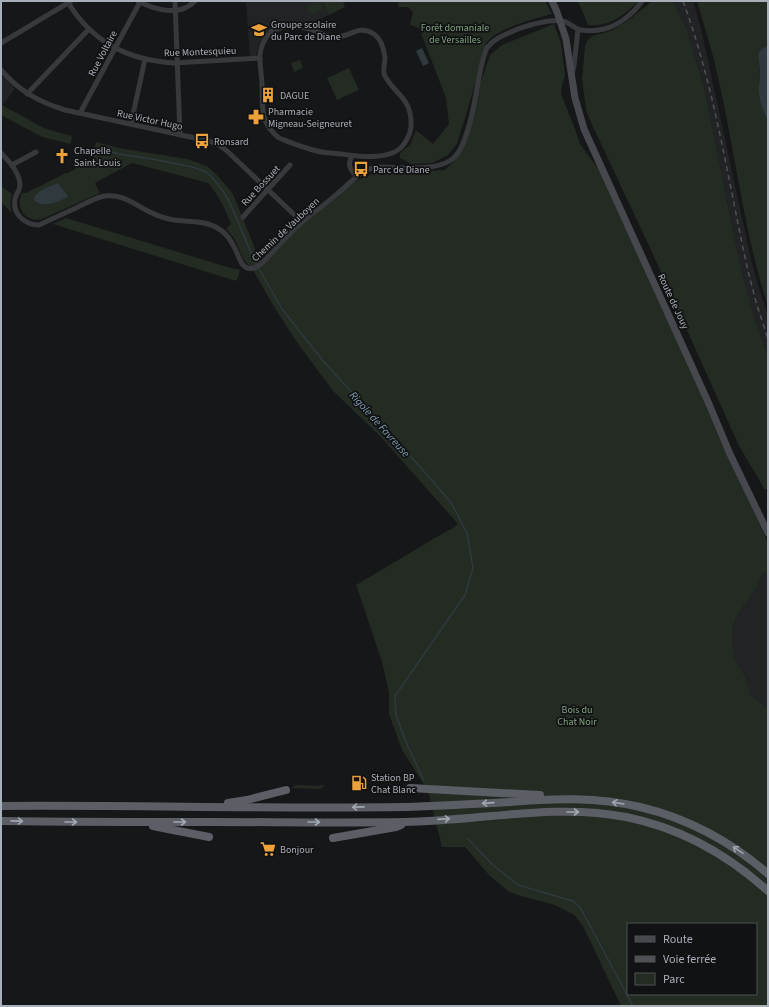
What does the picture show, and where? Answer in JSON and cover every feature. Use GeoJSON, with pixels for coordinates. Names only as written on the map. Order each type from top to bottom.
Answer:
{"type":"FeatureCollection","features":[{"type":"Feature","properties":{"kind":"highway"},"geometry":{"type":"LineString","coordinates":[[410,788],[550,795],[560,799]]}},
{"type":"Feature","properties":{"kind":"highway"},"geometry":{"type":"LineString","coordinates":[[222,807],[228,802],[247,800],[286,790]]}},
{"type":"Feature","properties":{"kind":"highway"},"geometry":{"type":"LineString","coordinates":[[1,806],[317,808],[406,807],[560,799],[590,799],[641,807],[668,815],[693,825],[727,843],[768,874]]}},
{"type":"Feature","properties":{"kind":"highway"},"geometry":{"type":"LineString","coordinates":[[1,821],[408,822],[555,812],[610,814],[646,821],[687,836],[721,854],[757,881],[768,892]]}},
{"type":"Feature","properties":{"kind":"highway"},"geometry":{"type":"LineString","coordinates":[[141,822],[150,826],[209,837]]}},
{"type":"Feature","properties":{"kind":"highway"},"geometry":{"type":"LineString","coordinates":[[333,838],[396,827],[408,822]]}},
{"type":"Feature","properties":{"kind":"main road","name":"Route de Jouy"},"geometry":{"type":"LineString","coordinates":[[552,1],[566,39],[575,98],[584,128],[709,404],[730,454],[768,533]]}},
{"type":"Feature","properties":{"kind":"street"},"geometry":{"type":"LineString","coordinates":[[175,1],[180,135]]}},
{"type":"Feature","properties":{"kind":"street"},"geometry":{"type":"LineString","coordinates":[[139,2],[151,7],[176,10],[185,8],[195,1]]}},
{"type":"Feature","properties":{"kind":"street"},"geometry":{"type":"LineString","coordinates":[[352,156],[349,167],[356,176],[365,170],[379,167],[421,168],[434,166],[452,160],[462,147],[465,139],[471,120],[480,70],[487,48],[493,42],[523,28],[551,20],[567,22],[578,29],[594,30],[608,28],[617,24],[631,13],[642,1]]}},
{"type":"Feature","properties":{"kind":"street"},"geometry":{"type":"LineString","coordinates":[[1,43],[69,2]]}},
{"type":"Feature","properties":{"kind":"street","name":"Rue Montesquieu"},"geometry":{"type":"LineString","coordinates":[[69,2],[77,16],[102,40],[115,48],[145,59],[161,62],[177,62],[260,58]]}},
{"type":"Feature","properties":{"kind":"street","name":"Rue Voltaire"},"geometry":{"type":"LineString","coordinates":[[80,113],[139,2]]}},
{"type":"Feature","properties":{"kind":"street"},"geometry":{"type":"LineString","coordinates":[[294,26],[312,30],[328,36],[339,37],[360,30],[372,33],[377,36],[381,42],[385,58],[384,73],[394,88],[404,99],[410,112],[410,134],[402,146],[393,153],[384,155],[352,156],[318,152],[279,138],[266,123],[262,106],[260,58],[262,45],[265,39],[274,30],[294,26]]}},
{"type":"Feature","properties":{"kind":"street"},"geometry":{"type":"LineString","coordinates":[[27,94],[89,29]]}},
{"type":"Feature","properties":{"kind":"street","name":"Route de Jouy"},"geometry":{"type":"LineString","coordinates":[[572,75],[578,29]]}},
{"type":"Feature","properties":{"kind":"street"},"geometry":{"type":"LineString","coordinates":[[131,124],[145,59]]}},
{"type":"Feature","properties":{"kind":"street","name":"Rue Victor Hugo"},"geometry":{"type":"LineString","coordinates":[[1,70],[10,81],[27,94],[45,104],[209,141],[219,145],[227,150],[302,222]]}},
{"type":"Feature","properties":{"kind":"street"},"geometry":{"type":"LineString","coordinates":[[1,153],[12,165],[36,152]]}},
{"type":"Feature","properties":{"kind":"street","name":"Chemin de Vauboyen"},"geometry":{"type":"LineString","coordinates":[[12,165],[20,184],[15,198],[15,207],[20,217],[29,224],[39,225],[97,198],[120,196],[134,202],[146,210],[168,218],[179,221],[207,223],[219,229],[230,239],[242,264],[246,268],[256,268],[302,222],[356,176]]}},
{"type":"Feature","properties":{"kind":"street","name":"Rue Bossuet"},"geometry":{"type":"LineString","coordinates":[[243,216],[290,165]]}},
{"type":"Feature","properties":{"kind":"shaded area","name":"Groupe scolaire du Parc de Diane"},"geometry":{"type":"Polygon","coordinates":[[[246,1],[323,1],[329,15],[303,27],[297,26],[268,32],[260,42],[256,55],[253,58],[250,57],[246,1]]]}},
{"type":"Feature","properties":{"kind":"shaded area"},"geometry":{"type":"Polygon","coordinates":[[[673,1],[693,1],[701,28],[751,259],[768,316],[768,357],[755,320],[744,280],[705,91],[687,30],[673,1]]]}},
{"type":"Feature","properties":{"kind":"shaded area"},"geometry":{"type":"Polygon","coordinates":[[[768,46],[768,120],[762,108],[759,95],[760,73],[758,57],[760,50],[768,46]]]}},
{"type":"Feature","properties":{"kind":"shaded area"},"geometry":{"type":"Polygon","coordinates":[[[422,48],[429,63],[423,66],[416,51],[422,48]]]}},
{"type":"Feature","properties":{"kind":"shaded area"},"geometry":{"type":"Polygon","coordinates":[[[1,75],[15,89],[1,107],[1,75]]]}},
{"type":"Feature","properties":{"kind":"shaded area"},"geometry":{"type":"Polygon","coordinates":[[[58,183],[68,196],[66,198],[54,203],[46,204],[38,203],[34,200],[40,191],[58,183]]]}},
{"type":"Feature","properties":{"kind":"shaded area"},"geometry":{"type":"Polygon","coordinates":[[[768,571],[768,709],[751,695],[746,678],[736,661],[732,647],[732,632],[736,617],[758,586],[762,574],[768,571]]]}},
{"type":"Feature","properties":{"kind":"green space"},"geometry":{"type":"Polygon","coordinates":[[[320,1],[323,9],[310,15],[306,7],[320,1]]]}},
{"type":"Feature","properties":{"kind":"green space"},"geometry":{"type":"Polygon","coordinates":[[[323,1],[343,1],[345,7],[329,15],[323,1]]]}},
{"type":"Feature","properties":{"kind":"green space","name":"Forêt domaniale de Versailles"},"geometry":{"type":"Polygon","coordinates":[[[399,1],[545,1],[552,14],[507,28],[492,37],[486,43],[457,144],[447,156],[432,163],[411,164],[400,158],[400,153],[410,145],[416,130],[433,144],[449,124],[446,98],[419,28],[410,25],[413,12],[408,7],[398,7],[399,1]]]}},
{"type":"Feature","properties":{"kind":"green space"},"geometry":{"type":"Polygon","coordinates":[[[578,1],[638,1],[625,13],[608,23],[588,25],[578,1]]]}},
{"type":"Feature","properties":{"kind":"green space"},"geometry":{"type":"Polygon","coordinates":[[[652,1],[673,1],[687,30],[705,91],[744,280],[755,320],[768,357],[768,489],[764,489],[739,446],[586,110],[582,79],[585,46],[588,40],[592,36],[616,28],[630,19],[652,1]]]}},
{"type":"Feature","properties":{"kind":"green space"},"geometry":{"type":"Polygon","coordinates":[[[697,1],[768,1],[768,46],[763,48],[758,61],[760,72],[760,98],[768,120],[768,307],[752,248],[723,99],[697,1]]]}},
{"type":"Feature","properties":{"kind":"green space","name":"Bois du Chat Noir"},"geometry":{"type":"Polygon","coordinates":[[[554,24],[561,43],[565,76],[561,94],[580,144],[603,175],[768,543],[768,571],[762,574],[758,586],[736,617],[732,632],[732,647],[736,661],[746,678],[751,695],[768,709],[768,1006],[621,1006],[583,926],[574,915],[555,905],[509,892],[489,875],[465,847],[442,847],[428,791],[402,750],[389,714],[389,693],[382,662],[356,585],[458,524],[380,436],[333,391],[296,341],[253,270],[296,228],[347,185],[371,174],[445,170],[454,161],[490,55],[502,45],[554,24]]]}},
{"type":"Feature","properties":{"kind":"green space"},"geometry":{"type":"Polygon","coordinates":[[[300,60],[303,68],[294,72],[291,63],[300,60]]]}},
{"type":"Feature","properties":{"kind":"green space"},"geometry":{"type":"Polygon","coordinates":[[[349,68],[359,90],[337,100],[327,78],[349,68]]]}},
{"type":"Feature","properties":{"kind":"green space"},"geometry":{"type":"Polygon","coordinates":[[[2,105],[44,128],[72,136],[71,143],[42,137],[1,115],[2,105]]]}},
{"type":"Feature","properties":{"kind":"green space"},"geometry":{"type":"Polygon","coordinates":[[[96,142],[119,148],[187,159],[207,166],[218,176],[233,194],[260,261],[259,264],[250,267],[241,255],[234,238],[226,229],[231,224],[219,197],[208,183],[132,163],[95,183],[100,193],[42,219],[36,220],[26,216],[21,209],[20,204],[22,193],[26,193],[68,173],[92,159],[96,142]]]}},
{"type":"Feature","properties":{"kind":"green space"},"geometry":{"type":"Polygon","coordinates":[[[1,186],[12,194],[10,203],[12,213],[1,202],[1,186]]]}},
{"type":"Feature","properties":{"kind":"green space"},"geometry":{"type":"Polygon","coordinates":[[[66,218],[234,269],[239,269],[240,272],[236,281],[53,224],[66,218]]]}},
{"type":"Feature","properties":{"kind":"green space"},"geometry":{"type":"Polygon","coordinates":[[[296,785],[324,786],[320,789],[291,788],[296,785]]]}},
{"type":"Feature","properties":{"kind":"waterway","name":"Rigole de Favreuse"},"geometry":{"type":"LineString","coordinates":[[100,149],[119,154],[192,167],[204,171],[212,177],[230,203],[255,262],[282,309],[324,362],[452,504],[467,533],[473,568],[465,595],[395,696],[396,715],[406,742],[424,781]]}},
{"type":"Feature","properties":{"kind":"waterway","name":"Rigole de Favreuse"},"geometry":{"type":"LineString","coordinates":[[468,839],[492,864],[518,885],[573,901],[580,907],[627,995]]}},
{"type":"Feature","properties":{"kind":"waterway","name":"Rigole de Favreuse"},"geometry":{"type":"LineString","coordinates":[[627,995],[633,1006]]}},
{"type":"Feature","properties":{"kind":"railway"},"geometry":{"type":"LineString","coordinates":[[683,1],[704,67],[720,135],[748,271],[768,339]]}},
{"type":"Feature","properties":{"kind":"place","name":"Groupe scolaire du Parc de Diane"},"geometry":{"type":"Point","coordinates":[259,30]}},
{"type":"Feature","properties":{"kind":"place","name":"DAGUE"},"geometry":{"type":"Point","coordinates":[268,95]}},
{"type":"Feature","properties":{"kind":"place","name":"Pharmacie Migneau-Seigneuret"},"geometry":{"type":"Point","coordinates":[256,117]}},
{"type":"Feature","properties":{"kind":"place","name":"Ronsard"},"geometry":{"type":"Point","coordinates":[202,141]}},
{"type":"Feature","properties":{"kind":"place","name":"Chapelle Saint-Louis"},"geometry":{"type":"Point","coordinates":[62,156]}},
{"type":"Feature","properties":{"kind":"place","name":"Parc de Diane"},"geometry":{"type":"Point","coordinates":[361,169]}},
{"type":"Feature","properties":{"kind":"place","name":"Station BP Chat Blanc"},"geometry":{"type":"Point","coordinates":[359,783]}},
{"type":"Feature","properties":{"kind":"place","name":"Bonjour"},"geometry":{"type":"Point","coordinates":[268,849]}}]}
